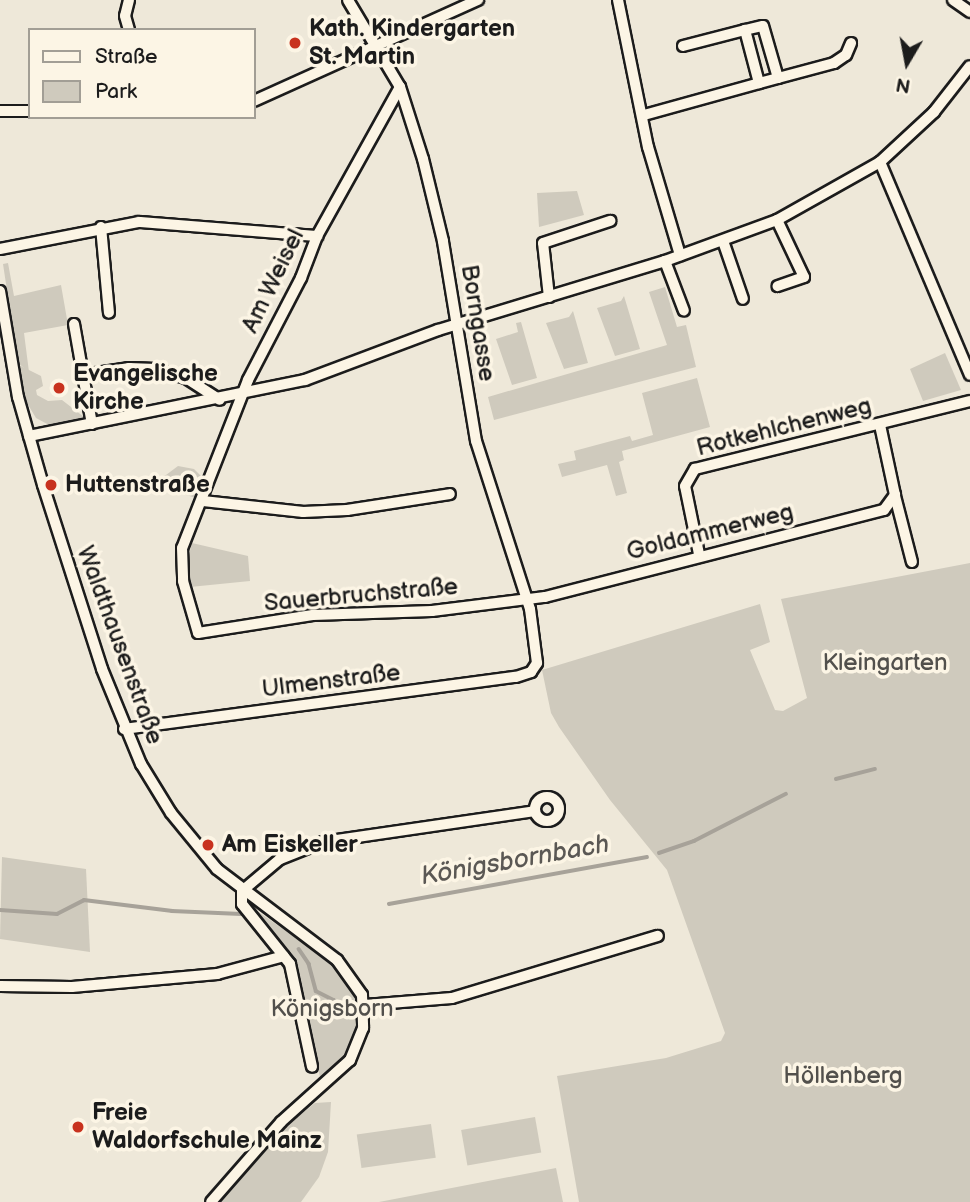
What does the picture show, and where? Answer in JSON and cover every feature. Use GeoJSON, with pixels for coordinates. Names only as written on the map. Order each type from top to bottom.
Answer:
{"type":"FeatureCollection","features":[{"type":"Feature","properties":{"kind":"street"},"geometry":{"type":"LineString","coordinates":[[128,28],[125,16],[129,0]]}},
{"type":"Feature","properties":{"kind":"street","name":"Borngasse"},"geometry":{"type":"LineString","coordinates":[[348,0],[400,87],[434,200],[476,441],[527,599],[537,663]]}},
{"type":"Feature","properties":{"kind":"street"},"geometry":{"type":"LineString","coordinates":[[256,100],[478,0]]}},
{"type":"Feature","properties":{"kind":"street"},"geometry":{"type":"LineString","coordinates":[[618,0],[644,115],[648,147],[680,255]]}},
{"type":"Feature","properties":{"kind":"street"},"geometry":{"type":"LineString","coordinates":[[953,0],[970,12]]}},
{"type":"Feature","properties":{"kind":"street"},"geometry":{"type":"LineString","coordinates":[[683,46],[763,26],[778,78]]}},
{"type":"Feature","properties":{"kind":"street"},"geometry":{"type":"LineString","coordinates":[[745,30],[759,83]]}},
{"type":"Feature","properties":{"kind":"street"},"geometry":{"type":"LineString","coordinates":[[644,115],[834,63],[846,55],[851,43]]}},
{"type":"Feature","properties":{"kind":"street"},"geometry":{"type":"LineString","coordinates":[[29,436],[220,400],[336,370],[456,325],[665,261],[777,220],[880,162],[934,112],[970,66]]}},
{"type":"Feature","properties":{"kind":"street","name":"Am Weisel"},"geometry":{"type":"LineString","coordinates":[[198,633],[181,556],[242,395],[301,278],[317,236],[400,87]]}},
{"type":"Feature","properties":{"kind":"street"},"geometry":{"type":"LineString","coordinates":[[0,111],[28,111]]}},
{"type":"Feature","properties":{"kind":"street"},"geometry":{"type":"LineString","coordinates":[[880,162],[970,375]]}},
{"type":"Feature","properties":{"kind":"street"},"geometry":{"type":"LineString","coordinates":[[777,220],[804,277],[778,286]]}},
{"type":"Feature","properties":{"kind":"street"},"geometry":{"type":"LineString","coordinates":[[549,297],[543,243],[610,221]]}},
{"type":"Feature","properties":{"kind":"street"},"geometry":{"type":"LineString","coordinates":[[0,249],[101,227],[152,223],[317,236]]}},
{"type":"Feature","properties":{"kind":"street"},"geometry":{"type":"LineString","coordinates":[[101,227],[109,313]]}},
{"type":"Feature","properties":{"kind":"street"},"geometry":{"type":"LineString","coordinates":[[723,241],[743,299]]}},
{"type":"Feature","properties":{"kind":"street"},"geometry":{"type":"LineString","coordinates":[[665,261],[684,311]]}},
{"type":"Feature","properties":{"kind":"street","name":"Waldthausenstraße"},"geometry":{"type":"LineString","coordinates":[[0,291],[4,336],[29,436],[124,729],[171,813],[242,891],[337,960],[356,984],[365,1005]]}},
{"type":"Feature","properties":{"kind":"street"},"geometry":{"type":"LineString","coordinates":[[74,324],[92,424]]}},
{"type":"Feature","properties":{"kind":"street"},"geometry":{"type":"LineString","coordinates":[[83,375],[156,369],[186,379],[220,400]]}},
{"type":"Feature","properties":{"kind":"street","name":"Rotkehlchenweg"},"geometry":{"type":"LineString","coordinates":[[699,554],[685,486],[691,472],[970,401]]}},
{"type":"Feature","properties":{"kind":"street"},"geometry":{"type":"LineString","coordinates":[[880,425],[912,562]]}},
{"type":"Feature","properties":{"kind":"street"},"geometry":{"type":"LineString","coordinates":[[203,501],[303,512],[347,510],[450,494]]}},
{"type":"Feature","properties":{"kind":"street","name":"Goldammerweg"},"geometry":{"type":"LineString","coordinates":[[527,599],[884,510],[895,495]]}},
{"type":"Feature","properties":{"kind":"street","name":"Sauerbruchstraße"},"geometry":{"type":"LineString","coordinates":[[198,633],[313,615],[432,611],[527,599]]}},
{"type":"Feature","properties":{"kind":"street","name":"Ulmenstraße"},"geometry":{"type":"LineString","coordinates":[[124,729],[516,677],[531,672],[537,663]]}},
{"type":"Feature","properties":{"kind":"street"},"geometry":{"type":"LineString","coordinates":[[312,1067],[296,987],[284,956],[242,904],[242,891],[281,859],[323,842],[535,811]]}},
{"type":"Feature","properties":{"kind":"street"},"geometry":{"type":"LineString","coordinates":[[211,1202],[281,1122],[341,1071],[360,1039],[365,1005],[452,998],[659,936]]}},
{"type":"Feature","properties":{"kind":"street"},"geometry":{"type":"LineString","coordinates":[[0,986],[72,988],[217,974],[284,956]]}},
{"type":"Feature","properties":{"kind":"green space"},"geometry":{"type":"Polygon","coordinates":[[[577,191],[584,215],[539,227],[537,193],[577,191]]]}},
{"type":"Feature","properties":{"kind":"green space"},"geometry":{"type":"Polygon","coordinates":[[[8,263],[14,296],[61,285],[68,325],[24,333],[29,372],[18,363],[3,264],[8,263]]]}},
{"type":"Feature","properties":{"kind":"green space"},"geometry":{"type":"Polygon","coordinates":[[[665,287],[677,327],[686,325],[696,367],[494,420],[488,397],[667,345],[649,292],[665,287]]]}},
{"type":"Feature","properties":{"kind":"green space"},"geometry":{"type":"Polygon","coordinates":[[[624,296],[640,349],[615,356],[597,308],[621,301],[624,296]]]}},
{"type":"Feature","properties":{"kind":"green space"},"geometry":{"type":"Polygon","coordinates":[[[573,311],[588,363],[564,369],[546,323],[569,317],[573,311]]]}},
{"type":"Feature","properties":{"kind":"green space"},"geometry":{"type":"Polygon","coordinates":[[[521,322],[537,378],[512,385],[496,339],[518,332],[516,323],[521,322]]]}},
{"type":"Feature","properties":{"kind":"green space"},"geometry":{"type":"Polygon","coordinates":[[[945,353],[961,390],[923,401],[910,369],[945,353]]]}},
{"type":"Feature","properties":{"kind":"green space"},"geometry":{"type":"Polygon","coordinates":[[[19,365],[41,376],[43,386],[36,390],[37,395],[48,401],[62,400],[84,417],[51,426],[36,418],[27,403],[19,365]]]}},
{"type":"Feature","properties":{"kind":"green space"},"geometry":{"type":"Polygon","coordinates":[[[697,378],[710,427],[622,451],[624,460],[619,462],[627,493],[616,496],[607,465],[562,477],[558,464],[576,460],[574,451],[630,436],[632,441],[653,435],[642,393],[697,378]]]}},
{"type":"Feature","properties":{"kind":"green space"},"geometry":{"type":"Polygon","coordinates":[[[178,466],[194,469],[204,479],[196,498],[160,487],[162,478],[178,466]]]}},
{"type":"Feature","properties":{"kind":"green space"},"geometry":{"type":"Polygon","coordinates":[[[192,543],[248,556],[250,581],[190,587],[187,562],[192,543]]]}},
{"type":"Feature","properties":{"kind":"green space"},"geometry":{"type":"Polygon","coordinates":[[[970,563],[970,1202],[579,1202],[557,1076],[666,1058],[721,1041],[725,1033],[667,870],[610,800],[559,727],[551,713],[542,670],[760,604],[770,642],[750,650],[775,710],[783,711],[807,698],[781,599],[970,563]]]}},
{"type":"Feature","properties":{"kind":"green space"},"geometry":{"type":"Polygon","coordinates":[[[2,857],[86,869],[90,952],[0,939],[2,857]]]}},
{"type":"Feature","properties":{"kind":"green space","name":"Königsborn"},"geometry":{"type":"Polygon","coordinates":[[[247,904],[339,968],[355,991],[360,1023],[351,1051],[321,1081],[293,963],[247,904]]]}},
{"type":"Feature","properties":{"kind":"green space"},"geometry":{"type":"Polygon","coordinates":[[[331,1102],[328,1152],[319,1177],[301,1202],[220,1202],[290,1123],[315,1103],[331,1102]]]}},
{"type":"Feature","properties":{"kind":"green space"},"geometry":{"type":"Polygon","coordinates":[[[535,1117],[541,1152],[467,1165],[461,1130],[535,1117]]]}},
{"type":"Feature","properties":{"kind":"green space"},"geometry":{"type":"Polygon","coordinates":[[[431,1124],[436,1158],[361,1168],[357,1134],[431,1124]]]}},
{"type":"Feature","properties":{"kind":"green space"},"geometry":{"type":"Polygon","coordinates":[[[556,1168],[563,1202],[379,1202],[556,1168]]]}},
{"type":"Feature","properties":{"kind":"waterway","name":"Königsbornbach"},"geometry":{"type":"LineString","coordinates":[[836,779],[875,769]]}},
{"type":"Feature","properties":{"kind":"waterway","name":"Königsbornbach"},"geometry":{"type":"LineString","coordinates":[[659,853],[694,841],[786,794]]}},
{"type":"Feature","properties":{"kind":"waterway","name":"Königsbornbach"},"geometry":{"type":"LineString","coordinates":[[389,904],[647,857]]}},
{"type":"Feature","properties":{"kind":"waterway","name":"Königsbornbach"},"geometry":{"type":"LineString","coordinates":[[0,910],[57,914],[84,900],[172,911],[241,914]]}},
{"type":"Feature","properties":{"kind":"waterway","name":"Königsbornbach"},"geometry":{"type":"LineString","coordinates":[[299,949],[309,964],[316,991],[334,1000],[332,1018]]}},
{"type":"Feature","properties":{"kind":"place","name":"Kath. Kindergarten St. Martin"},"geometry":{"type":"Point","coordinates":[295,43]}},
{"type":"Feature","properties":{"kind":"place","name":"Evangelische Kirche"},"geometry":{"type":"Point","coordinates":[59,388]}},
{"type":"Feature","properties":{"kind":"place","name":"Huttenstraße"},"geometry":{"type":"Point","coordinates":[51,485]}},
{"type":"Feature","properties":{"kind":"place","name":"Am Eiskeller"},"geometry":{"type":"Point","coordinates":[208,845]}},
{"type":"Feature","properties":{"kind":"place","name":"Freie Waldorfschule Mainz"},"geometry":{"type":"Point","coordinates":[78,1127]}},
{"type":"Feature","properties":{"kind":"park label","name":"Kleingarten"},"geometry":{"type":"Point","coordinates":[885,663]}},
{"type":"Feature","properties":{"kind":"park label","name":"Höllenberg"},"geometry":{"type":"Point","coordinates":[843,1076]}}]}
